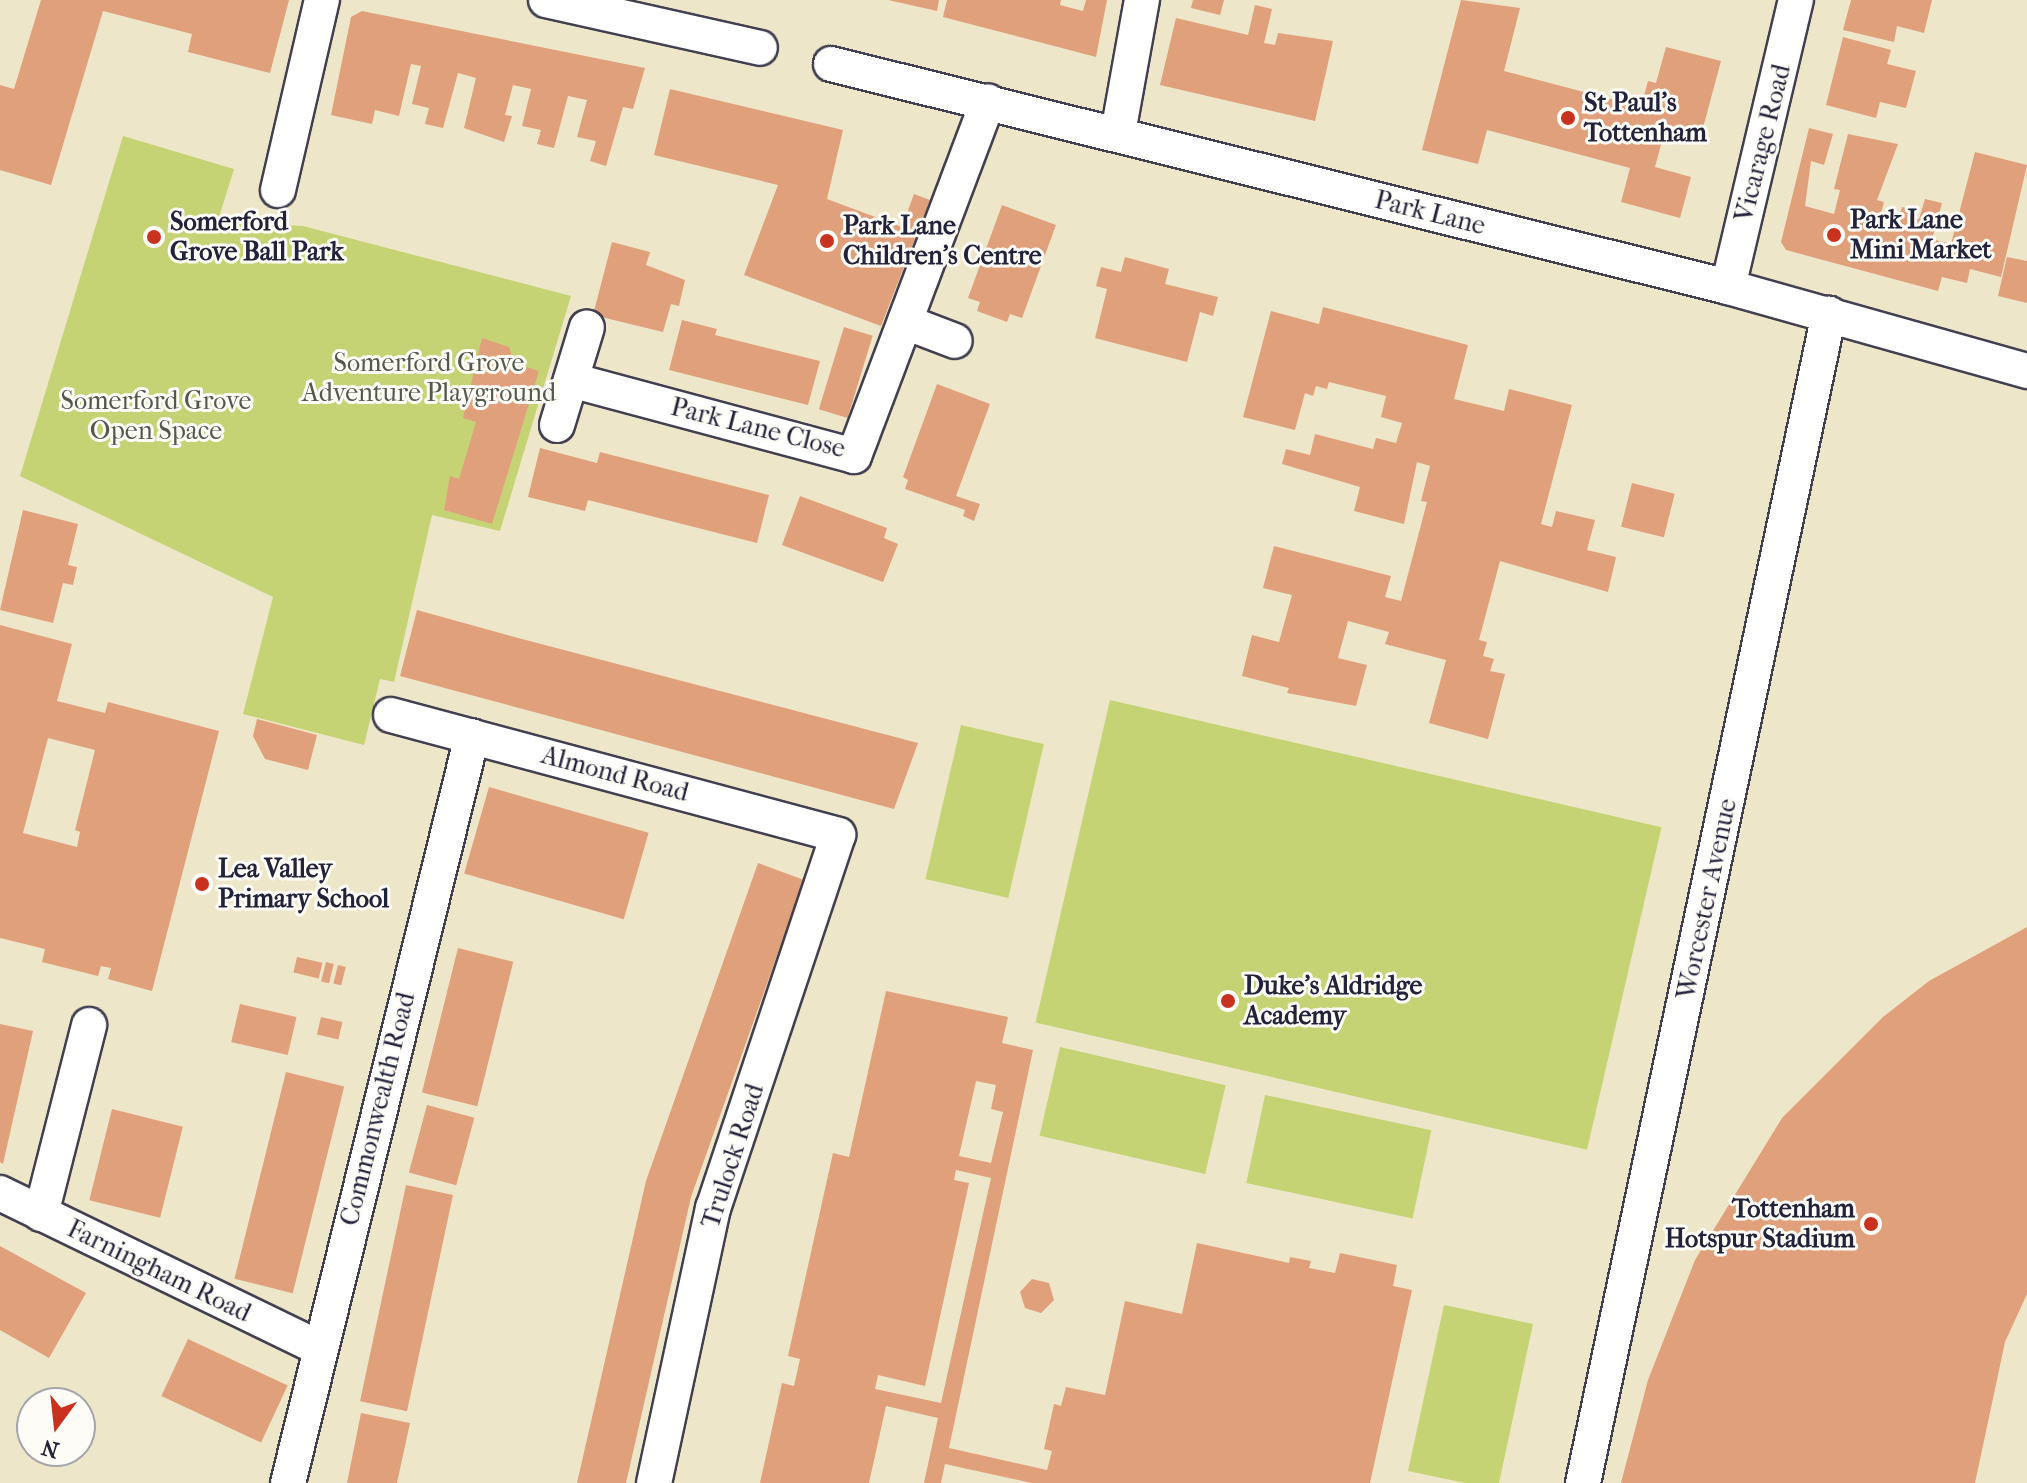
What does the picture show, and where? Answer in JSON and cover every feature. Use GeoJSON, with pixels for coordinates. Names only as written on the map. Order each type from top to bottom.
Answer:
{"type":"FeatureCollection","features":[{"type":"Feature","properties":{"kind":"street"},"geometry":{"type":"LineString","coordinates":[[278,190],[322,0]]}},
{"type":"Feature","properties":{"kind":"street"},"geometry":{"type":"LineString","coordinates":[[546,0],[622,8],[760,48]]}},
{"type":"Feature","properties":{"kind":"street"},"geometry":{"type":"LineString","coordinates":[[1118,133],[1142,0]]}},
{"type":"Feature","properties":{"kind":"street","name":"Vicarage Road"},"geometry":{"type":"LineString","coordinates":[[1728,287],[1796,0]]}},
{"type":"Feature","properties":{"kind":"street","name":"Park Lane"},"geometry":{"type":"LineString","coordinates":[[831,64],[1728,287],[2027,371]]}},
{"type":"Feature","properties":{"kind":"street","name":"Park Lane Close"},"geometry":{"type":"LineString","coordinates":[[571,380],[854,456],[988,102]]}},
{"type":"Feature","properties":{"kind":"street","name":"Worcester Avenue"},"geometry":{"type":"LineString","coordinates":[[1583,1483],[1829,314]]}},
{"type":"Feature","properties":{"kind":"street"},"geometry":{"type":"LineString","coordinates":[[905,322],[955,341]]}},
{"type":"Feature","properties":{"kind":"street"},"geometry":{"type":"LineString","coordinates":[[557,425],[587,327]]}},
{"type":"Feature","properties":{"kind":"street","name":"Almond Road"},"geometry":{"type":"LineString","coordinates":[[391,715],[838,835]]}},
{"type":"Feature","properties":{"kind":"street","name":"Commonwealth Road"},"geometry":{"type":"LineString","coordinates":[[288,1483],[472,736]]}},
{"type":"Feature","properties":{"kind":"street","name":"Trulock Road"},"geometry":{"type":"LineString","coordinates":[[654,1483],[713,1208],[838,835]]}},
{"type":"Feature","properties":{"kind":"street"},"geometry":{"type":"LineString","coordinates":[[41,1214],[89,1025]]}},
{"type":"Feature","properties":{"kind":"street","name":"Farningham Road"},"geometry":{"type":"LineString","coordinates":[[0,1193],[319,1348]]}},
{"type":"Feature","properties":{"kind":"green space","name":"Somerford Grove Open Space"},"geometry":{"type":"Polygon","coordinates":[[[123,136],[234,169],[220,214],[238,222],[303,226],[571,296],[500,531],[432,515],[394,682],[380,679],[364,745],[243,714],[273,597],[20,476],[123,136]]]}},
{"type":"Feature","properties":{"kind":"green space"},"geometry":{"type":"Polygon","coordinates":[[[1110,700],[1661,827],[1587,1150],[1036,1023],[1110,700]]]}},
{"type":"Feature","properties":{"kind":"green space"},"geometry":{"type":"Polygon","coordinates":[[[961,725],[1044,744],[1008,898],[925,879],[961,725]]]}},
{"type":"Feature","properties":{"kind":"green space"},"geometry":{"type":"Polygon","coordinates":[[[1060,1047],[1226,1085],[1205,1174],[1040,1136],[1060,1047]]]}},
{"type":"Feature","properties":{"kind":"green space"},"geometry":{"type":"Polygon","coordinates":[[[1265,1095],[1431,1130],[1413,1218],[1246,1183],[1265,1095]]]}},
{"type":"Feature","properties":{"kind":"green space"},"geometry":{"type":"Polygon","coordinates":[[[1444,1305],[1533,1324],[1499,1483],[1465,1483],[1408,1471],[1444,1305]]]}},
{"type":"Feature","properties":{"kind":"building"},"geometry":{"type":"Polygon","coordinates":[[[41,0],[289,0],[270,73],[188,52],[192,34],[103,11],[51,185],[0,170],[0,85],[14,89],[41,0]]]}},
{"type":"Feature","properties":{"kind":"building"},"geometry":{"type":"Polygon","coordinates":[[[888,0],[939,0],[937,11],[888,0]]]}},
{"type":"Feature","properties":{"kind":"building"},"geometry":{"type":"Polygon","coordinates":[[[947,0],[1061,0],[1060,5],[1083,11],[1086,0],[1107,0],[1096,57],[943,17],[947,0]]]}},
{"type":"Feature","properties":{"kind":"building"},"geometry":{"type":"Polygon","coordinates":[[[1193,0],[1224,0],[1220,15],[1191,8],[1193,0]]]}},
{"type":"Feature","properties":{"kind":"building","name":"St Paul's Tottenham"},"geometry":{"type":"Polygon","coordinates":[[[1461,0],[1520,8],[1504,71],[1641,107],[1648,81],[1656,83],[1666,47],[1721,61],[1700,139],[1665,130],[1655,167],[1691,177],[1680,218],[1621,202],[1630,168],[1487,130],[1478,164],[1422,150],[1461,0]]]}},
{"type":"Feature","properties":{"kind":"building"},"geometry":{"type":"Polygon","coordinates":[[[1851,0],[1932,0],[1924,33],[1897,26],[1894,42],[1843,30],[1851,0]]]}},
{"type":"Feature","properties":{"kind":"building"},"geometry":{"type":"Polygon","coordinates":[[[1255,5],[1272,9],[1264,43],[1275,45],[1278,33],[1333,41],[1315,121],[1160,85],[1176,18],[1248,35],[1255,5]]]}},
{"type":"Feature","properties":{"kind":"building"},"geometry":{"type":"Polygon","coordinates":[[[362,11],[645,68],[633,109],[623,107],[606,166],[590,161],[596,141],[577,137],[587,100],[568,96],[554,148],[537,144],[541,130],[522,126],[531,89],[513,85],[505,115],[512,116],[504,142],[464,128],[476,78],[458,73],[443,128],[425,124],[429,108],[412,104],[421,66],[411,64],[399,116],[375,110],[372,124],[331,115],[351,17],[362,11]]]}},
{"type":"Feature","properties":{"kind":"building"},"geometry":{"type":"Polygon","coordinates":[[[1843,37],[1891,50],[1887,64],[1916,71],[1906,108],[1880,102],[1876,118],[1826,105],[1843,37]]]}},
{"type":"Feature","properties":{"kind":"building"},"geometry":{"type":"Polygon","coordinates":[[[670,89],[843,130],[827,199],[902,227],[914,194],[930,200],[881,326],[744,275],[778,185],[654,155],[670,89]]]}},
{"type":"Feature","properties":{"kind":"building"},"geometry":{"type":"Polygon","coordinates":[[[1809,128],[1833,134],[1824,165],[1811,161],[1805,206],[1834,214],[1840,190],[1834,189],[1848,134],[1898,144],[1877,200],[1884,202],[1878,225],[1896,230],[1902,207],[1916,211],[1914,218],[1919,219],[1925,199],[1942,203],[1932,239],[1951,244],[1975,152],[2027,165],[2001,277],[1970,269],[1967,283],[1942,277],[1938,291],[1786,250],[1781,242],[1809,128]]]}},
{"type":"Feature","properties":{"kind":"building"},"geometry":{"type":"Polygon","coordinates":[[[1002,205],[1056,225],[1022,318],[1010,314],[1007,322],[977,311],[980,302],[968,298],[1002,205]]]}},
{"type":"Feature","properties":{"kind":"building"},"geometry":{"type":"Polygon","coordinates":[[[612,242],[650,252],[646,265],[685,280],[679,306],[671,304],[663,332],[593,315],[612,242]]]}},
{"type":"Feature","properties":{"kind":"building"},"geometry":{"type":"Polygon","coordinates":[[[1125,257],[1169,269],[1165,284],[1218,297],[1213,316],[1200,312],[1187,362],[1095,338],[1107,289],[1096,286],[1101,267],[1121,272],[1125,257]]]}},
{"type":"Feature","properties":{"kind":"building"},"geometry":{"type":"Polygon","coordinates":[[[2007,257],[2027,261],[2027,303],[1998,296],[2007,257]]]}},
{"type":"Feature","properties":{"kind":"building"},"geometry":{"type":"Polygon","coordinates":[[[1323,307],[1468,345],[1454,399],[1504,411],[1509,389],[1572,405],[1541,524],[1552,527],[1556,511],[1595,520],[1587,550],[1616,557],[1608,592],[1500,561],[1479,640],[1487,642],[1483,656],[1494,659],[1490,671],[1505,674],[1488,739],[1429,723],[1446,660],[1385,644],[1389,632],[1348,621],[1338,658],[1367,665],[1356,706],[1287,693],[1289,688],[1242,676],[1252,635],[1279,642],[1292,595],[1263,588],[1274,546],[1391,576],[1385,597],[1401,601],[1427,502],[1421,501],[1430,466],[1417,462],[1404,524],[1354,511],[1360,487],[1282,464],[1286,449],[1310,455],[1315,434],[1373,449],[1376,438],[1396,443],[1402,423],[1381,417],[1386,396],[1329,382],[1327,389],[1316,386],[1313,396],[1305,393],[1295,430],[1243,417],[1271,311],[1319,324],[1323,307]]]}},
{"type":"Feature","properties":{"kind":"building"},"geometry":{"type":"Polygon","coordinates":[[[682,320],[717,329],[715,335],[820,361],[808,405],[669,370],[682,320]]]}},
{"type":"Feature","properties":{"kind":"building"},"geometry":{"type":"Polygon","coordinates":[[[844,327],[873,336],[848,418],[819,409],[844,327]]]}},
{"type":"Feature","properties":{"kind":"building"},"geometry":{"type":"Polygon","coordinates":[[[482,338],[509,347],[514,363],[539,371],[492,524],[444,510],[450,476],[459,479],[476,422],[463,418],[482,338]]]}},
{"type":"Feature","properties":{"kind":"building"},"geometry":{"type":"Polygon","coordinates":[[[937,384],[990,404],[956,496],[980,504],[974,521],[963,516],[965,510],[905,489],[908,480],[903,477],[937,384]]]}},
{"type":"Feature","properties":{"kind":"building"},"geometry":{"type":"Polygon","coordinates":[[[540,448],[597,463],[600,452],[769,495],[757,543],[588,500],[585,511],[528,497],[540,448]]]}},
{"type":"Feature","properties":{"kind":"building"},"geometry":{"type":"Polygon","coordinates":[[[1632,483],[1675,494],[1664,537],[1621,527],[1632,483]]]}},
{"type":"Feature","properties":{"kind":"building"},"geometry":{"type":"Polygon","coordinates":[[[800,496],[887,528],[884,538],[898,544],[883,582],[782,545],[800,496]]]}},
{"type":"Feature","properties":{"kind":"building"},"geometry":{"type":"Polygon","coordinates":[[[23,510],[78,524],[68,565],[77,567],[73,585],[63,583],[53,623],[0,610],[23,510]]]}},
{"type":"Feature","properties":{"kind":"building"},"geometry":{"type":"Polygon","coordinates":[[[417,610],[918,743],[894,809],[400,676],[417,610]]]}},
{"type":"Feature","properties":{"kind":"building"},"geometry":{"type":"Polygon","coordinates":[[[0,625],[72,644],[57,701],[105,713],[108,702],[219,731],[152,991],[108,979],[111,968],[101,966],[98,976],[42,962],[45,949],[0,938],[0,625]],[[48,738],[23,833],[77,847],[80,832],[75,830],[95,750],[48,738]]]}},
{"type":"Feature","properties":{"kind":"building"},"geometry":{"type":"Polygon","coordinates":[[[257,719],[317,735],[308,770],[265,759],[253,736],[257,719]]]}},
{"type":"Feature","properties":{"kind":"building"},"geometry":{"type":"Polygon","coordinates":[[[489,787],[649,833],[624,919],[464,874],[489,787]]]}},
{"type":"Feature","properties":{"kind":"building"},"geometry":{"type":"Polygon","coordinates":[[[758,863],[804,880],[691,1197],[626,1483],[577,1483],[646,1181],[758,863]]]}},
{"type":"Feature","properties":{"kind":"building","name":"Tottenham Hotspur Stadium"},"geometry":{"type":"Polygon","coordinates":[[[2027,927],[2027,1294],[2005,1342],[1975,1483],[1621,1483],[1648,1380],[1695,1260],[1782,1118],[1883,1017],[1929,981],[2027,927]]]}},
{"type":"Feature","properties":{"kind":"building"},"geometry":{"type":"Polygon","coordinates":[[[458,948],[513,962],[477,1106],[422,1093],[458,948]]]}},
{"type":"Feature","properties":{"kind":"building"},"geometry":{"type":"Polygon","coordinates":[[[297,957],[322,963],[319,978],[293,973],[297,957]]]}},
{"type":"Feature","properties":{"kind":"building"},"geometry":{"type":"Polygon","coordinates":[[[326,962],[334,964],[329,983],[321,981],[326,962]]]}},
{"type":"Feature","properties":{"kind":"building"},"geometry":{"type":"Polygon","coordinates":[[[338,965],[346,967],[341,985],[333,983],[338,965]]]}},
{"type":"Feature","properties":{"kind":"building"},"geometry":{"type":"Polygon","coordinates":[[[886,991],[1008,1017],[1002,1043],[1033,1050],[949,1448],[1047,1470],[1052,1451],[1044,1449],[1054,1404],[1061,1406],[1066,1387],[1105,1395],[1125,1301],[1182,1314],[1197,1243],[1289,1263],[1290,1257],[1311,1261],[1309,1268],[1335,1273],[1340,1253],[1397,1265],[1393,1286],[1412,1290],[1370,1483],[1032,1483],[945,1464],[941,1483],[924,1483],[938,1418],[886,1406],[869,1483],[760,1483],[782,1383],[794,1386],[800,1359],[788,1356],[833,1153],[849,1157],[886,991]],[[976,1081],[959,1156],[991,1163],[1003,1112],[991,1109],[996,1085],[976,1081]],[[956,1170],[954,1180],[969,1183],[925,1386],[878,1375],[875,1389],[941,1403],[991,1178],[956,1170]]]}},
{"type":"Feature","properties":{"kind":"building"},"geometry":{"type":"Polygon","coordinates":[[[240,1004],[297,1017],[288,1055],[231,1042],[240,1004]]]}},
{"type":"Feature","properties":{"kind":"building"},"geometry":{"type":"Polygon","coordinates":[[[321,1017],[342,1022],[338,1039],[317,1035],[321,1017]]]}},
{"type":"Feature","properties":{"kind":"building"},"geometry":{"type":"Polygon","coordinates":[[[0,1024],[33,1031],[3,1164],[0,1162],[0,1024]]]}},
{"type":"Feature","properties":{"kind":"building"},"geometry":{"type":"Polygon","coordinates":[[[286,1072],[344,1087],[293,1293],[234,1279],[286,1072]]]}},
{"type":"Feature","properties":{"kind":"building"},"geometry":{"type":"Polygon","coordinates":[[[427,1105],[474,1118],[456,1185],[409,1173],[427,1105]]]}},
{"type":"Feature","properties":{"kind":"building"},"geometry":{"type":"Polygon","coordinates":[[[112,1109],[183,1127],[160,1218],[89,1200],[112,1109]]]}},
{"type":"Feature","properties":{"kind":"building"},"geometry":{"type":"Polygon","coordinates":[[[406,1185],[453,1195],[407,1411],[360,1401],[406,1185]]]}},
{"type":"Feature","properties":{"kind":"building"},"geometry":{"type":"Polygon","coordinates":[[[0,1246],[86,1293],[49,1358],[0,1330],[0,1246]]]}},
{"type":"Feature","properties":{"kind":"building"},"geometry":{"type":"Polygon","coordinates":[[[1032,1279],[1049,1283],[1054,1300],[1041,1313],[1025,1308],[1020,1292],[1032,1279]]]}},
{"type":"Feature","properties":{"kind":"building"},"geometry":{"type":"Polygon","coordinates":[[[188,1339],[288,1385],[261,1443],[161,1396],[188,1339]]]}},
{"type":"Feature","properties":{"kind":"building"},"geometry":{"type":"Polygon","coordinates":[[[361,1413],[410,1423],[397,1483],[347,1483],[361,1413]]]}},
{"type":"Feature","properties":{"kind":"place","name":"St Paul's Tottenham"},"geometry":{"type":"Point","coordinates":[1568,118]}},
{"type":"Feature","properties":{"kind":"place","name":"Park Lane Mini Market"},"geometry":{"type":"Point","coordinates":[1834,235]}},
{"type":"Feature","properties":{"kind":"place","name":"Somerford Grove Ball Park"},"geometry":{"type":"Point","coordinates":[154,237]}},
{"type":"Feature","properties":{"kind":"place","name":"Park Lane Children's Centre"},"geometry":{"type":"Point","coordinates":[827,241]}},
{"type":"Feature","properties":{"kind":"place","name":"Lea Valley Primary School"},"geometry":{"type":"Point","coordinates":[202,884]}},
{"type":"Feature","properties":{"kind":"place","name":"Duke's Aldridge Academy"},"geometry":{"type":"Point","coordinates":[1228,1001]}},
{"type":"Feature","properties":{"kind":"place","name":"Tottenham Hotspur Stadium"},"geometry":{"type":"Point","coordinates":[1871,1224]}},
{"type":"Feature","properties":{"kind":"park label","name":"Somerford Grove Adventure Playground"},"geometry":{"type":"Point","coordinates":[429,378]}}]}
